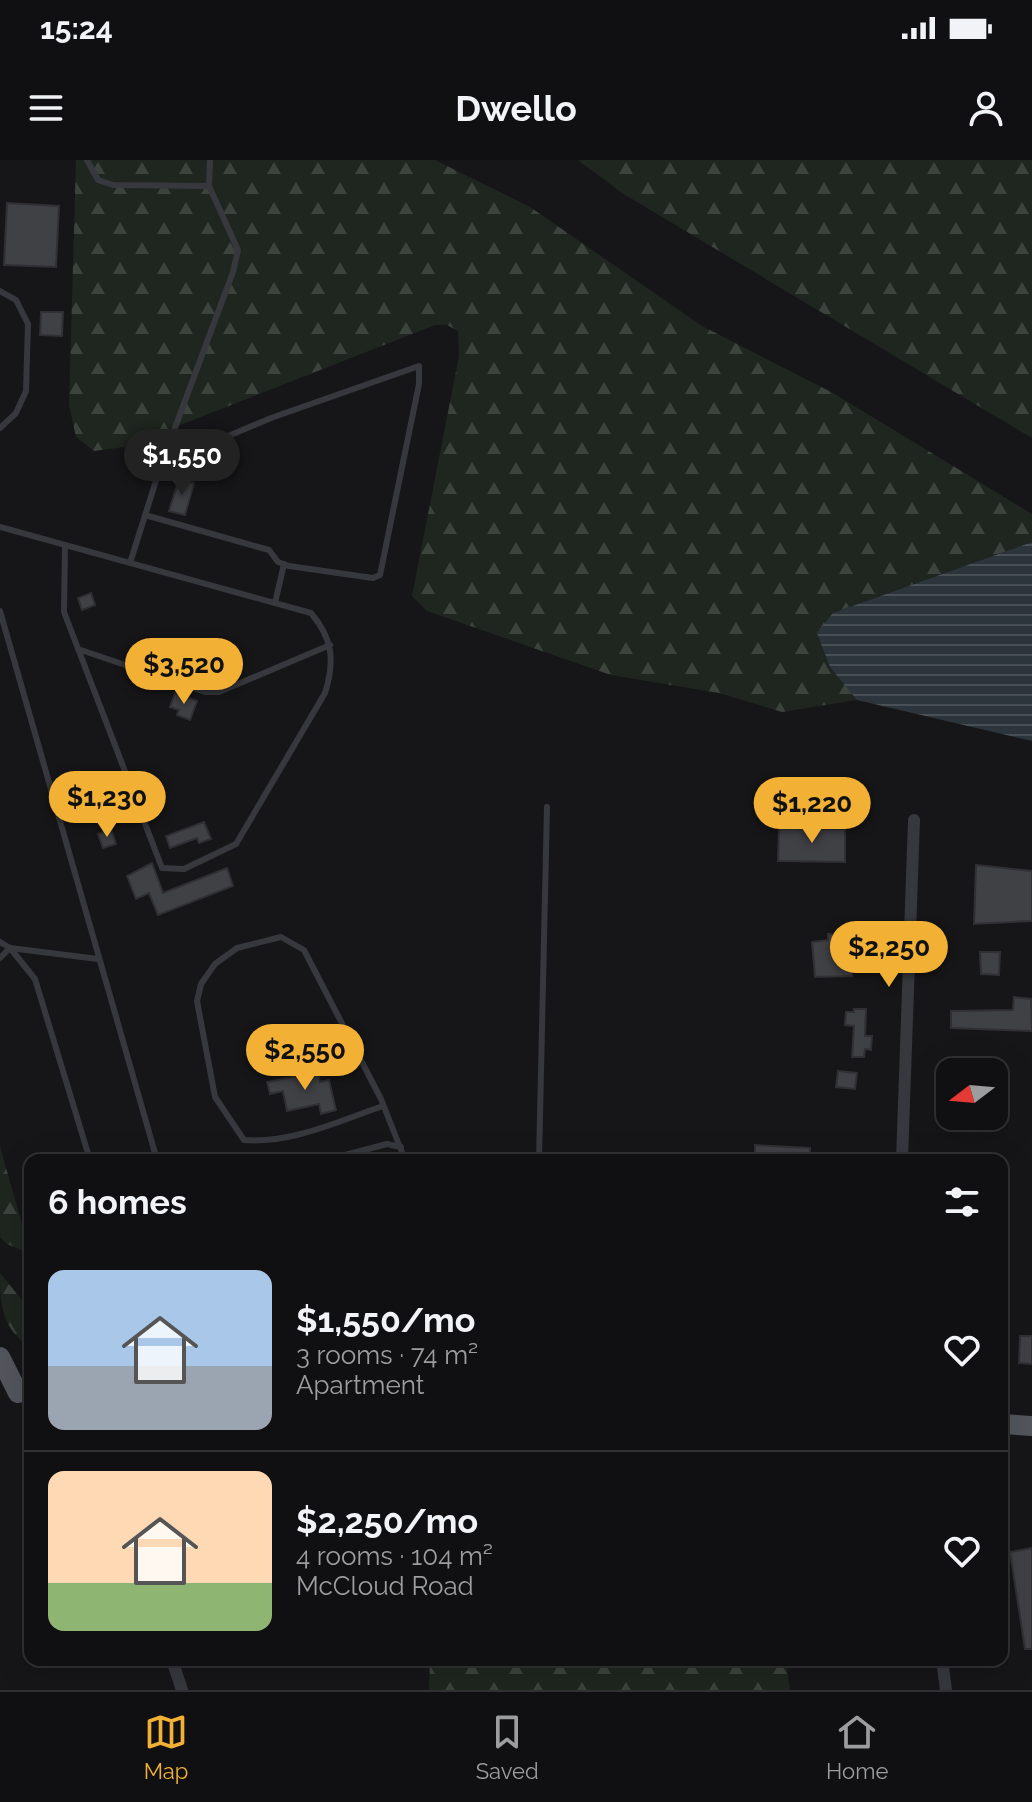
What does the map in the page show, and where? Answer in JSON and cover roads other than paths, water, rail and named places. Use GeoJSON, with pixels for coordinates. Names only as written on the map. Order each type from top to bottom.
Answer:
{"type":"FeatureCollection","features":[{"type":"Feature","properties":{"kind":"main road"},"geometry":{"type":"LineString","coordinates":[[0,1357],[16,1393]]}},
{"type":"Feature","properties":{"kind":"main road"},"geometry":{"type":"LineString","coordinates":[[1008,1424],[1032,1426]]}},
{"type":"Feature","properties":{"kind":"street"},"geometry":{"type":"LineString","coordinates":[[902,1154],[914,820]]}},
{"type":"Feature","properties":{"kind":"street"},"geometry":{"type":"LineString","coordinates":[[174,1666],[182,1690]]}},
{"type":"Feature","properties":{"kind":"street"},"geometry":{"type":"LineString","coordinates":[[943,1666],[946,1690]]}},
{"type":"Feature","properties":{"kind":"lane"},"geometry":{"type":"LineString","coordinates":[[87,160],[98,180],[113,185],[209,186]]}},
{"type":"Feature","properties":{"kind":"lane"},"geometry":{"type":"LineString","coordinates":[[130,563],[190,380],[233,272],[238,250],[232,229],[209,186],[210,160]]}},
{"type":"Feature","properties":{"kind":"lane"},"geometry":{"type":"LineString","coordinates":[[0,291],[16,300],[25,312],[28,324],[26,391],[16,413],[0,428]]}},
{"type":"Feature","properties":{"kind":"lane"},"geometry":{"type":"LineString","coordinates":[[145,515],[269,550],[284,564],[373,578],[380,575],[419,384],[419,366],[271,418],[160,468]]}},
{"type":"Feature","properties":{"kind":"lane"},"geometry":{"type":"LineString","coordinates":[[0,527],[311,613],[330,645],[332,670],[325,693],[236,844],[217,855],[170,871],[162,868],[156,856],[64,612],[65,546]]}},
{"type":"Feature","properties":{"kind":"lane"},"geometry":{"type":"LineString","coordinates":[[275,603],[284,564]]}},
{"type":"Feature","properties":{"kind":"lane"},"geometry":{"type":"LineString","coordinates":[[0,611],[38,735],[98,959],[155,1154]]}},
{"type":"Feature","properties":{"kind":"lane"},"geometry":{"type":"LineString","coordinates":[[78,648],[205,692],[219,692],[330,645]]}},
{"type":"Feature","properties":{"kind":"lane"},"geometry":{"type":"LineString","coordinates":[[539,1154],[547,807]]}},
{"type":"Feature","properties":{"kind":"lane"},"geometry":{"type":"LineString","coordinates":[[383,1106],[302,1134],[259,1141],[244,1140],[215,1097],[197,1001],[201,984],[215,964],[237,948],[281,937],[304,950],[383,1106],[403,1154]]}},
{"type":"Feature","properties":{"kind":"lane"},"geometry":{"type":"LineString","coordinates":[[0,942],[10,948],[35,979],[88,1154]]}},
{"type":"Feature","properties":{"kind":"lane"},"geometry":{"type":"LineString","coordinates":[[10,948],[98,959]]}},
{"type":"Feature","properties":{"kind":"lane"},"geometry":{"type":"LineString","coordinates":[[0,958],[10,948]]}},
{"type":"Feature","properties":{"kind":"lane"},"geometry":{"type":"LineString","coordinates":[[349,1154],[387,1144],[401,1147]]}}]}
